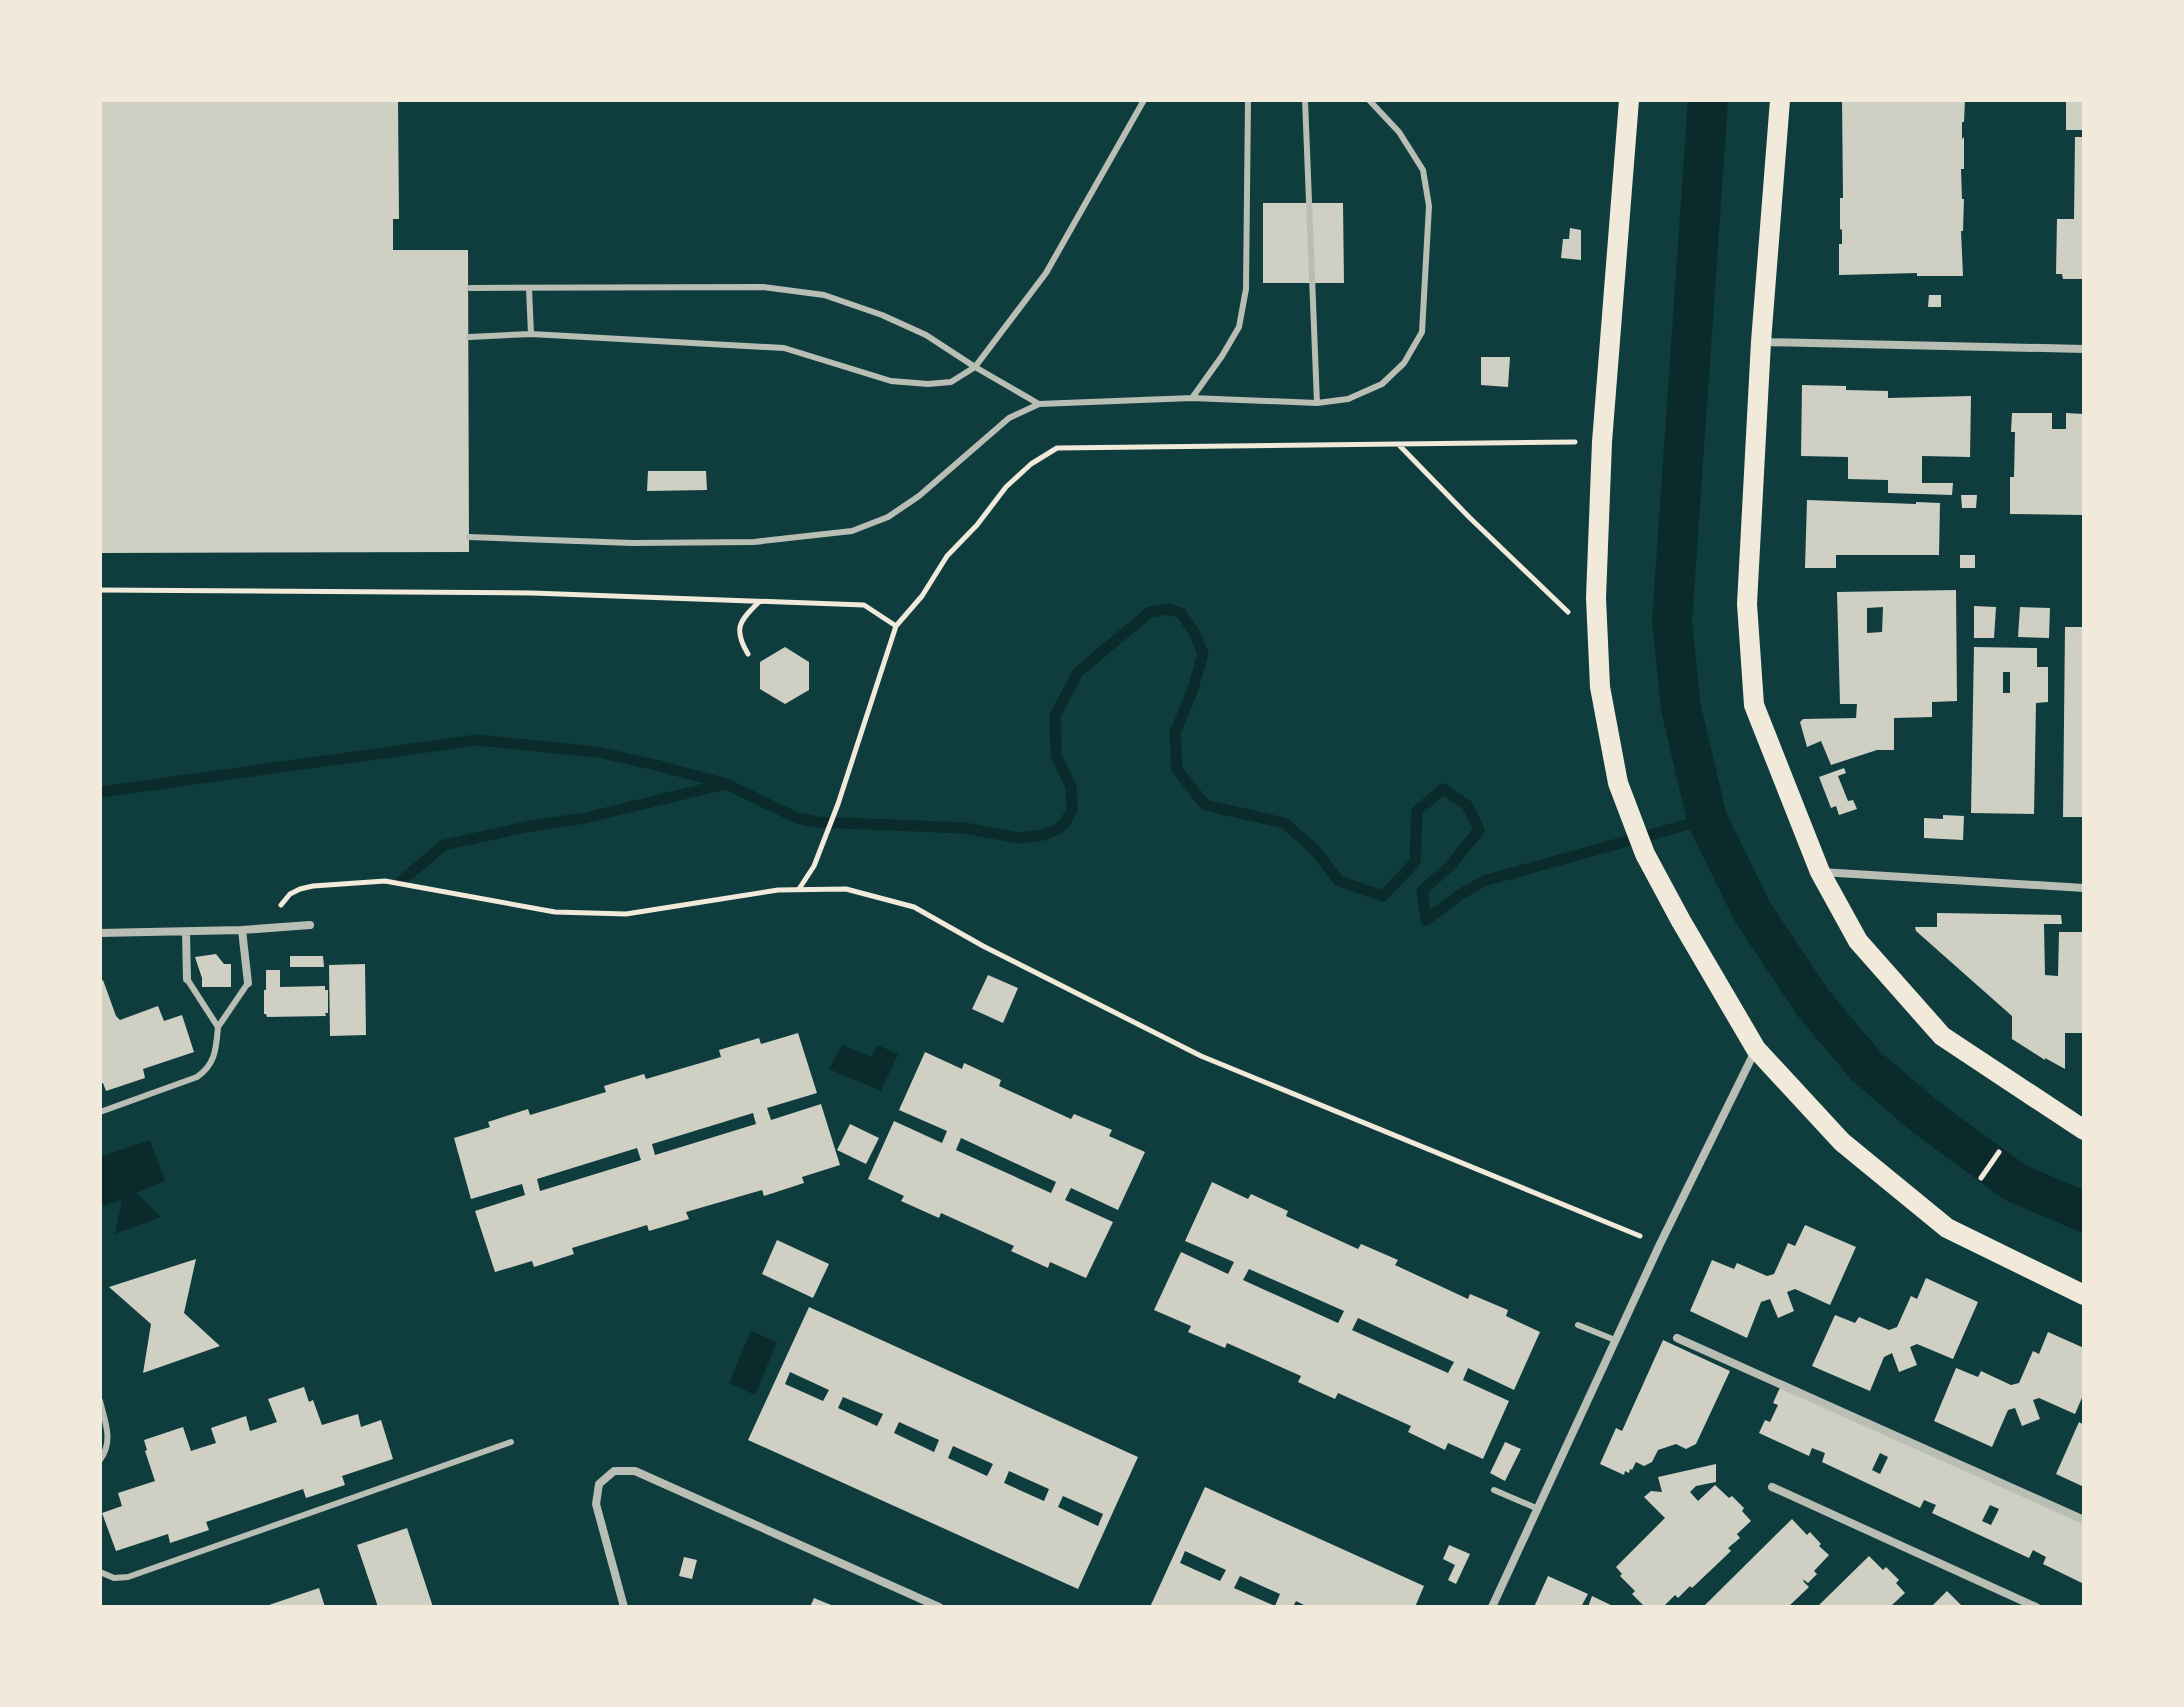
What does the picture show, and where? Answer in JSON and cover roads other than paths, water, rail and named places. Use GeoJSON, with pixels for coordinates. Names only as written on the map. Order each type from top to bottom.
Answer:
{"type":"FeatureCollection","features":[{"type":"Feature","properties":{"kind":"main road"},"geometry":{"type":"LineString","coordinates":[[1629,100],[1602,442],[1596,598],[1600,687],[1618,783],[1645,854],[1756,1049],[1842,1142],[1947,1228],[2084,1295]]}},
{"type":"Feature","properties":{"kind":"main road"},"geometry":{"type":"LineString","coordinates":[[1780,100],[1761,342],[1747,604],[1754,705],[1820,872],[1858,941],[1942,1036],[2084,1130]]}},
{"type":"Feature","properties":{"kind":"street"},"geometry":{"type":"LineString","coordinates":[[1761,342],[2084,349]]}},
{"type":"Feature","properties":{"kind":"street"},"geometry":{"type":"LineString","coordinates":[[1820,872],[2084,888]]}},
{"type":"Feature","properties":{"kind":"street"},"geometry":{"type":"LineString","coordinates":[[100,933],[242,930],[310,925]]}},
{"type":"Feature","properties":{"kind":"street"},"geometry":{"type":"LineString","coordinates":[[242,930],[248,983]]}},
{"type":"Feature","properties":{"kind":"street"},"geometry":{"type":"LineString","coordinates":[[186,932],[187,979]]}},
{"type":"Feature","properties":{"kind":"street"},"geometry":{"type":"LineString","coordinates":[[1492,1607],[1660,1244],[1756,1049]]}},
{"type":"Feature","properties":{"kind":"street"},"geometry":{"type":"LineString","coordinates":[[1677,1338],[2084,1520]]}},
{"type":"Feature","properties":{"kind":"street"},"geometry":{"type":"LineString","coordinates":[[624,1607],[596,1504],[599,1484],[614,1471],[635,1471],[939,1607]]}},
{"type":"Feature","properties":{"kind":"street"},"geometry":{"type":"LineString","coordinates":[[1772,1487],[2036,1607]]}},
{"type":"Feature","properties":{"kind":"lane"},"geometry":{"type":"LineString","coordinates":[[469,337],[531,334],[784,348],[891,381],[951,382],[975,367],[1046,273],[1144,100]]}},
{"type":"Feature","properties":{"kind":"lane"},"geometry":{"type":"LineString","coordinates":[[1192,398],[1239,327],[1246,289],[1248,100]]}},
{"type":"Feature","properties":{"kind":"lane"},"geometry":{"type":"LineString","coordinates":[[1305,100],[1317,403]]}},
{"type":"Feature","properties":{"kind":"lane"},"geometry":{"type":"LineString","coordinates":[[469,537],[632,543],[754,542],[852,531],[888,517],[919,496],[1009,418],[1039,404],[1192,398],[1317,403],[1348,399],[1382,384],[1404,363],[1422,332],[1429,206],[1423,170],[1399,132],[1369,100]]}},
{"type":"Feature","properties":{"kind":"lane"},"geometry":{"type":"LineString","coordinates":[[470,288],[763,287],[824,295],[882,315],[926,335],[1039,404]]}},
{"type":"Feature","properties":{"kind":"lane"},"geometry":{"type":"LineString","coordinates":[[529,288],[531,334]]}},
{"type":"Feature","properties":{"kind":"lane"},"geometry":{"type":"LineString","coordinates":[[187,979],[218,1027]]}},
{"type":"Feature","properties":{"kind":"lane"},"geometry":{"type":"LineString","coordinates":[[100,1112],[206,1071],[216,1054],[218,1027],[248,983]]}},
{"type":"Feature","properties":{"kind":"lane"},"geometry":{"type":"LineString","coordinates":[[1578,1325],[1615,1340]]}},
{"type":"Feature","properties":{"kind":"lane"},"geometry":{"type":"LineString","coordinates":[[100,1401],[109,1442],[100,1460]]}},
{"type":"Feature","properties":{"kind":"lane"},"geometry":{"type":"LineString","coordinates":[[100,1572],[114,1578],[128,1577],[511,1442]]}},
{"type":"Feature","properties":{"kind":"lane"},"geometry":{"type":"LineString","coordinates":[[1494,1490],[1536,1508]]}},
{"type":"Feature","properties":{"kind":"water"},"geometry":{"type":"Polygon","coordinates":[[[842,1045],[871,1057],[877,1045],[898,1054],[881,1091],[829,1069],[842,1045]]]}},
{"type":"Feature","properties":{"kind":"water"},"geometry":{"type":"Polygon","coordinates":[[[150,1140],[165,1181],[136,1193],[161,1217],[115,1234],[122,1200],[100,1207],[100,1157],[150,1140]]]}},
{"type":"Feature","properties":{"kind":"water"},"geometry":{"type":"Polygon","coordinates":[[[751,1331],[777,1342],[755,1395],[729,1383],[751,1331]]]}},
{"type":"Feature","properties":{"kind":"waterway"},"geometry":{"type":"LineString","coordinates":[[1708,100],[1672,621],[1681,708],[1707,819],[1753,913],[1813,1003],[1866,1066],[1927,1118],[2016,1183],[2084,1212]]}},
{"type":"Feature","properties":{"kind":"waterway"},"geometry":{"type":"LineString","coordinates":[[100,792],[477,740],[597,752],[656,765],[726,784],[797,818],[816,822],[965,828],[1019,838],[1043,835],[1064,824],[1072,810],[1071,787],[1056,755],[1055,716],[1078,672],[1150,612],[1168,609],[1181,613],[1195,634],[1203,654],[1175,733],[1177,769],[1205,805],[1284,823],[1314,849],[1339,881],[1383,896],[1415,862],[1417,811],[1443,789],[1467,805],[1479,830],[1451,865],[1422,891],[1426,920],[1484,881],[1707,819]]}},
{"type":"Feature","properties":{"kind":"waterway"},"geometry":{"type":"LineString","coordinates":[[401,881],[444,845],[585,818],[725,784]]}}]}
